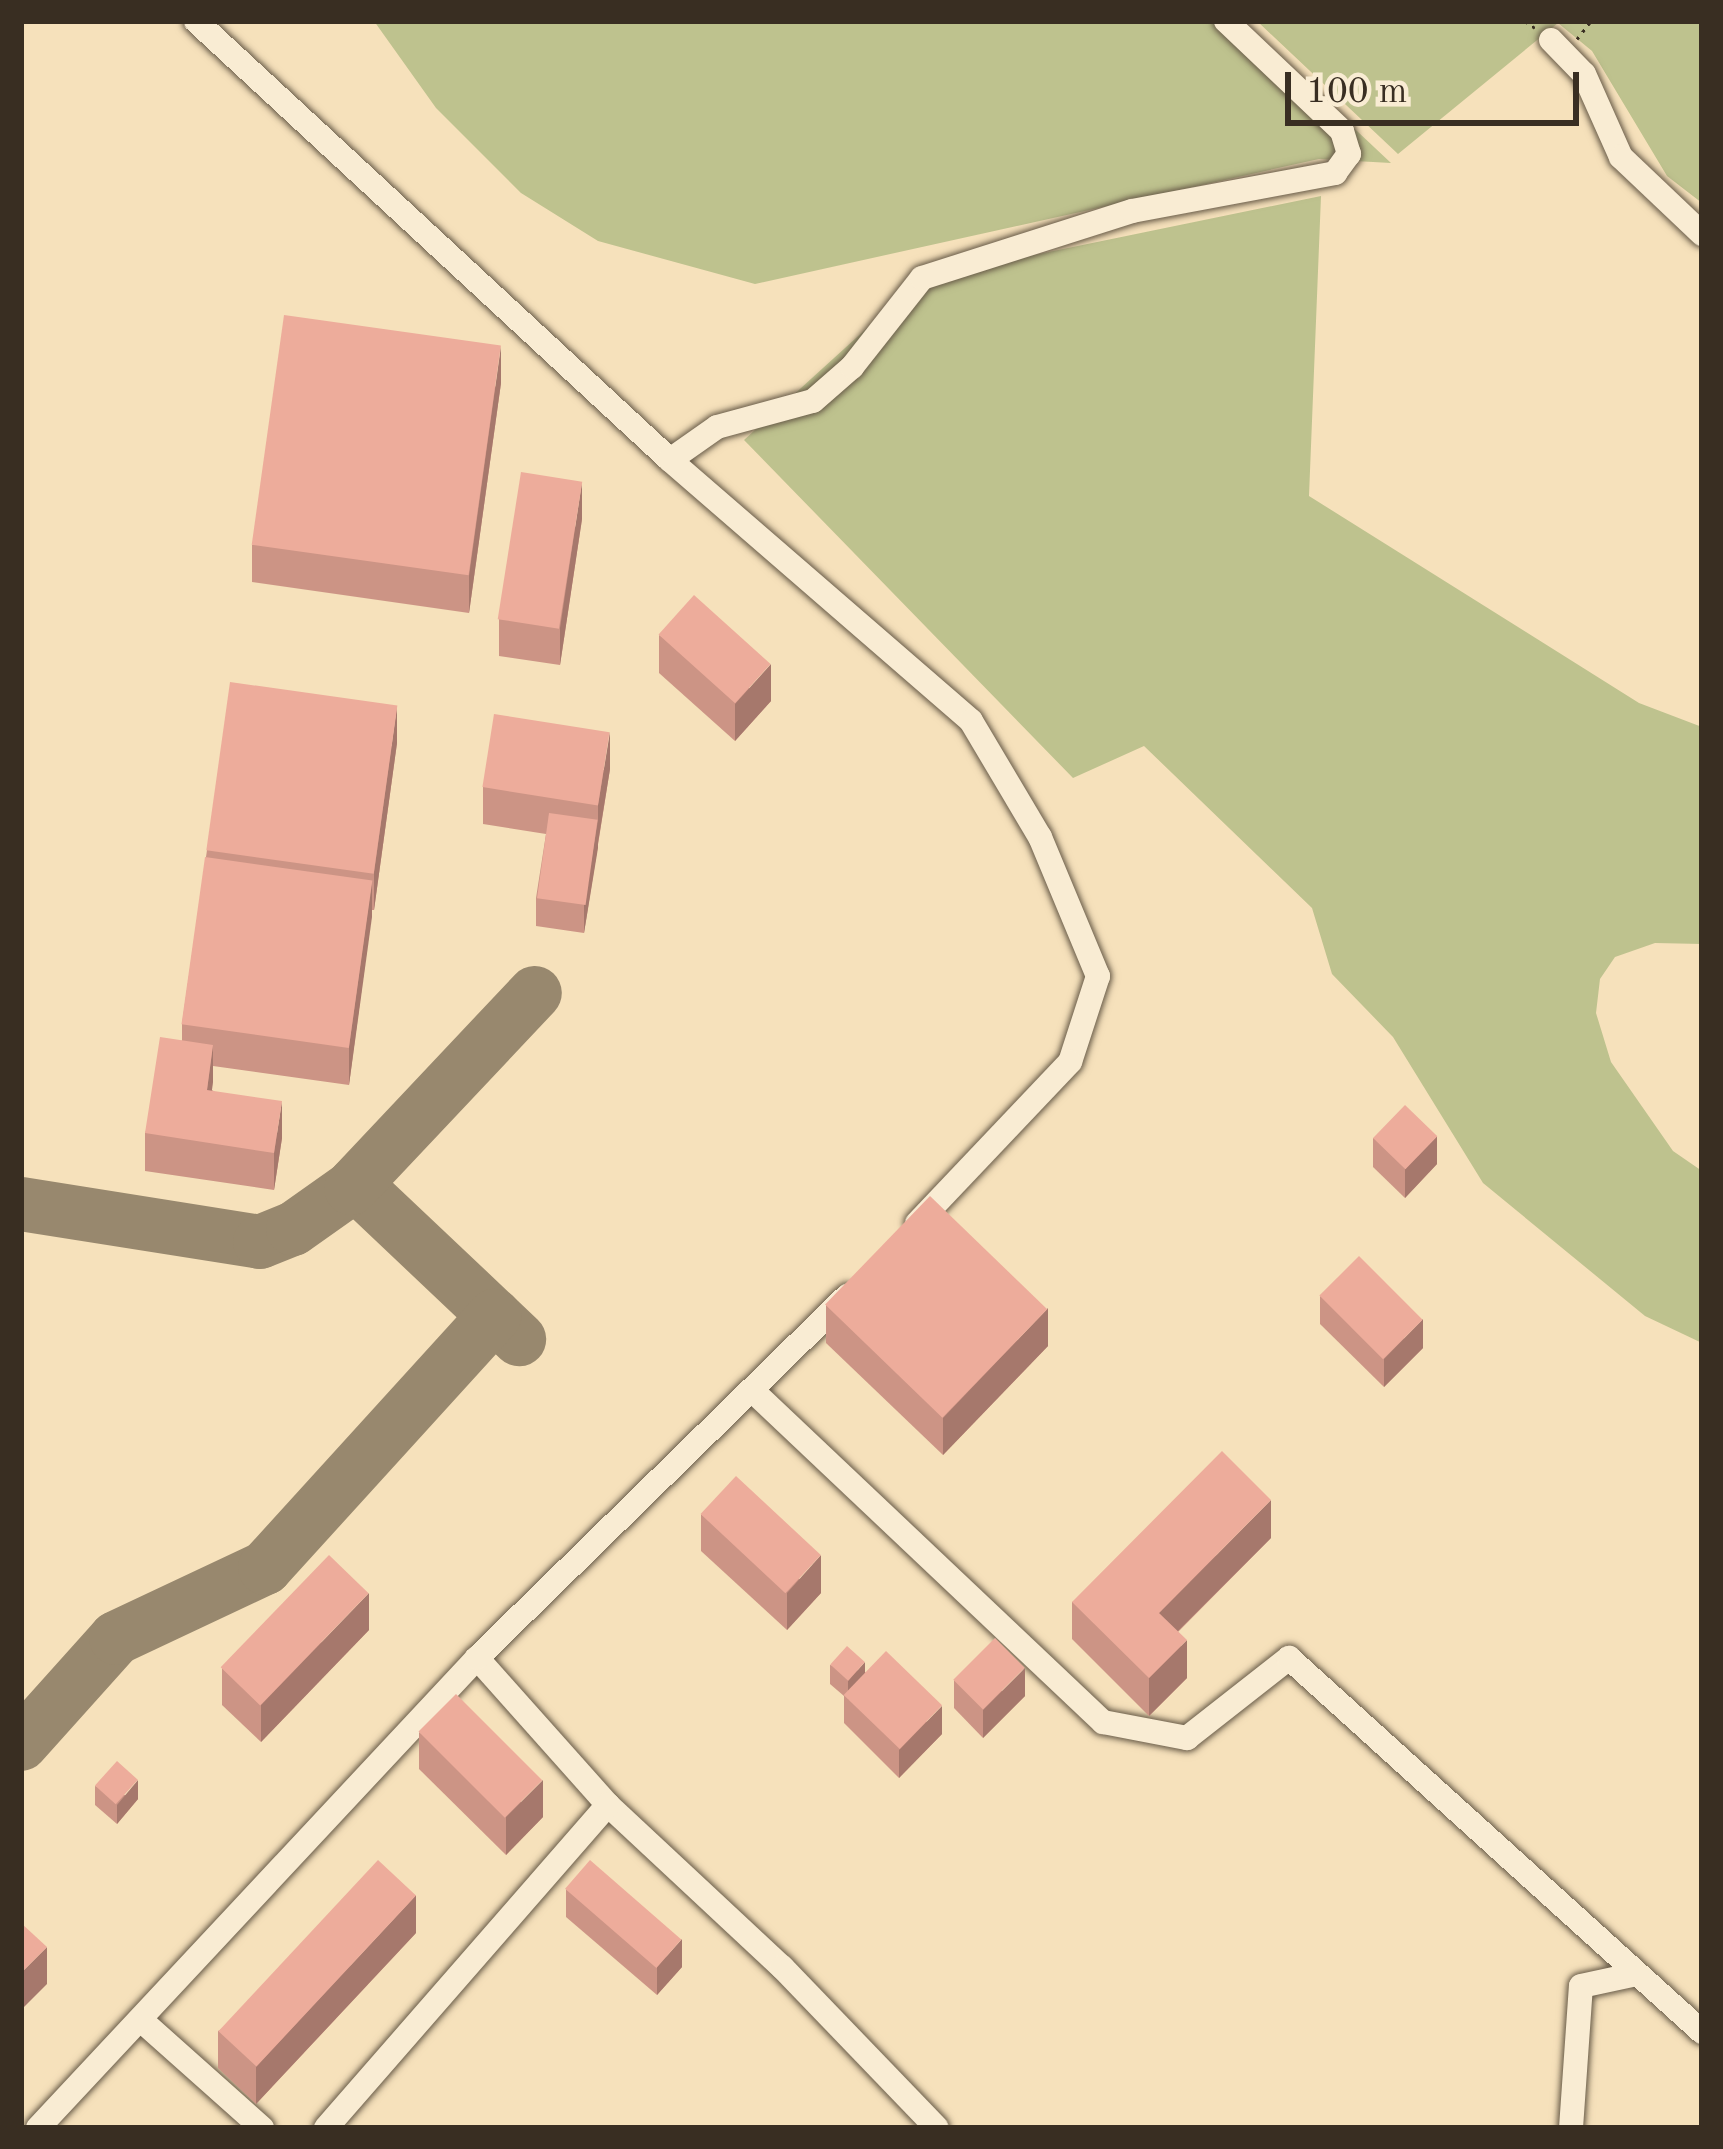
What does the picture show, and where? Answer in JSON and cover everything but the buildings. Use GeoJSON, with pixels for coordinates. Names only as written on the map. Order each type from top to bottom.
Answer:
{"type":"FeatureCollection","features":[{"type":"Feature","properties":{"kind":"street"},"geometry":{"type":"LineString","coordinates":[[196,21],[670,460],[970,721],[1040,838],[1098,976],[1070,1062],[897,1244]]}},
{"type":"Feature","properties":{"kind":"street"},"geometry":{"type":"LineString","coordinates":[[670,460],[717,428],[813,401],[852,367],[922,278],[1132,211],[1335,173],[1348,154],[1342,131],[1226,21]]}},
{"type":"Feature","properties":{"kind":"street"},"geometry":{"type":"LineString","coordinates":[[1551,40],[1584,74],[1621,157],[1702,234]]}},
{"type":"Feature","properties":{"kind":"street"},"geometry":{"type":"LineString","coordinates":[[38,2128],[477,1658],[754,1393],[865,1277]]}},
{"type":"Feature","properties":{"kind":"street"},"geometry":{"type":"LineString","coordinates":[[754,1393],[1103,1722],[1187,1738],[1289,1658],[1702,2032]]}},
{"type":"Feature","properties":{"kind":"street"},"geometry":{"type":"LineString","coordinates":[[477,1658],[608,1805],[937,2128]]}},
{"type":"Feature","properties":{"kind":"street"},"geometry":{"type":"LineString","coordinates":[[326,2128],[608,1805]]}},
{"type":"Feature","properties":{"kind":"street"},"geometry":{"type":"LineString","coordinates":[[1571,2128],[1581,1985],[1637,1974]]}},
{"type":"Feature","properties":{"kind":"street"},"geometry":{"type":"LineString","coordinates":[[142,2021],[262,2128]]}},
{"type":"Feature","properties":{"kind":"path"},"geometry":{"type":"LineString","coordinates":[[1387,21],[1467,21]]}},
{"type":"Feature","properties":{"kind":"green space"},"geometry":{"type":"Polygon","coordinates":[[[374,21],[1240,21],[1391,163],[1319,159],[755,284],[598,241],[521,193],[436,108],[374,21]]]}},
{"type":"Feature","properties":{"kind":"green space"},"geometry":{"type":"Polygon","coordinates":[[[1257,21],[1702,21],[1702,203],[1667,176],[1592,51],[1558,23],[1398,154],[1257,21]]]}},
{"type":"Feature","properties":{"kind":"green space"},"geometry":{"type":"Polygon","coordinates":[[[1321,196],[1309,496],[1639,703],[1702,727],[1702,944],[1655,943],[1615,957],[1600,979],[1596,1013],[1611,1062],[1673,1151],[1702,1171],[1702,1343],[1645,1316],[1483,1183],[1393,1037],[1332,974],[1312,908],[1144,746],[1073,778],[744,440],[922,278],[1321,196]]]}},
{"type":"Feature","properties":{"kind":"taxiway"},"geometry":{"type":"LineString","coordinates":[[21,1204],[260,1242],[293,1229],[351,1188],[535,993]]}},
{"type":"Feature","properties":{"kind":"taxiway"},"geometry":{"type":"LineString","coordinates":[[355,1184],[519,1339]]}},
{"type":"Feature","properties":{"kind":"taxiway"},"geometry":{"type":"LineString","coordinates":[[21,1744],[116,1638],[265,1568],[494,1316]]}}]}
